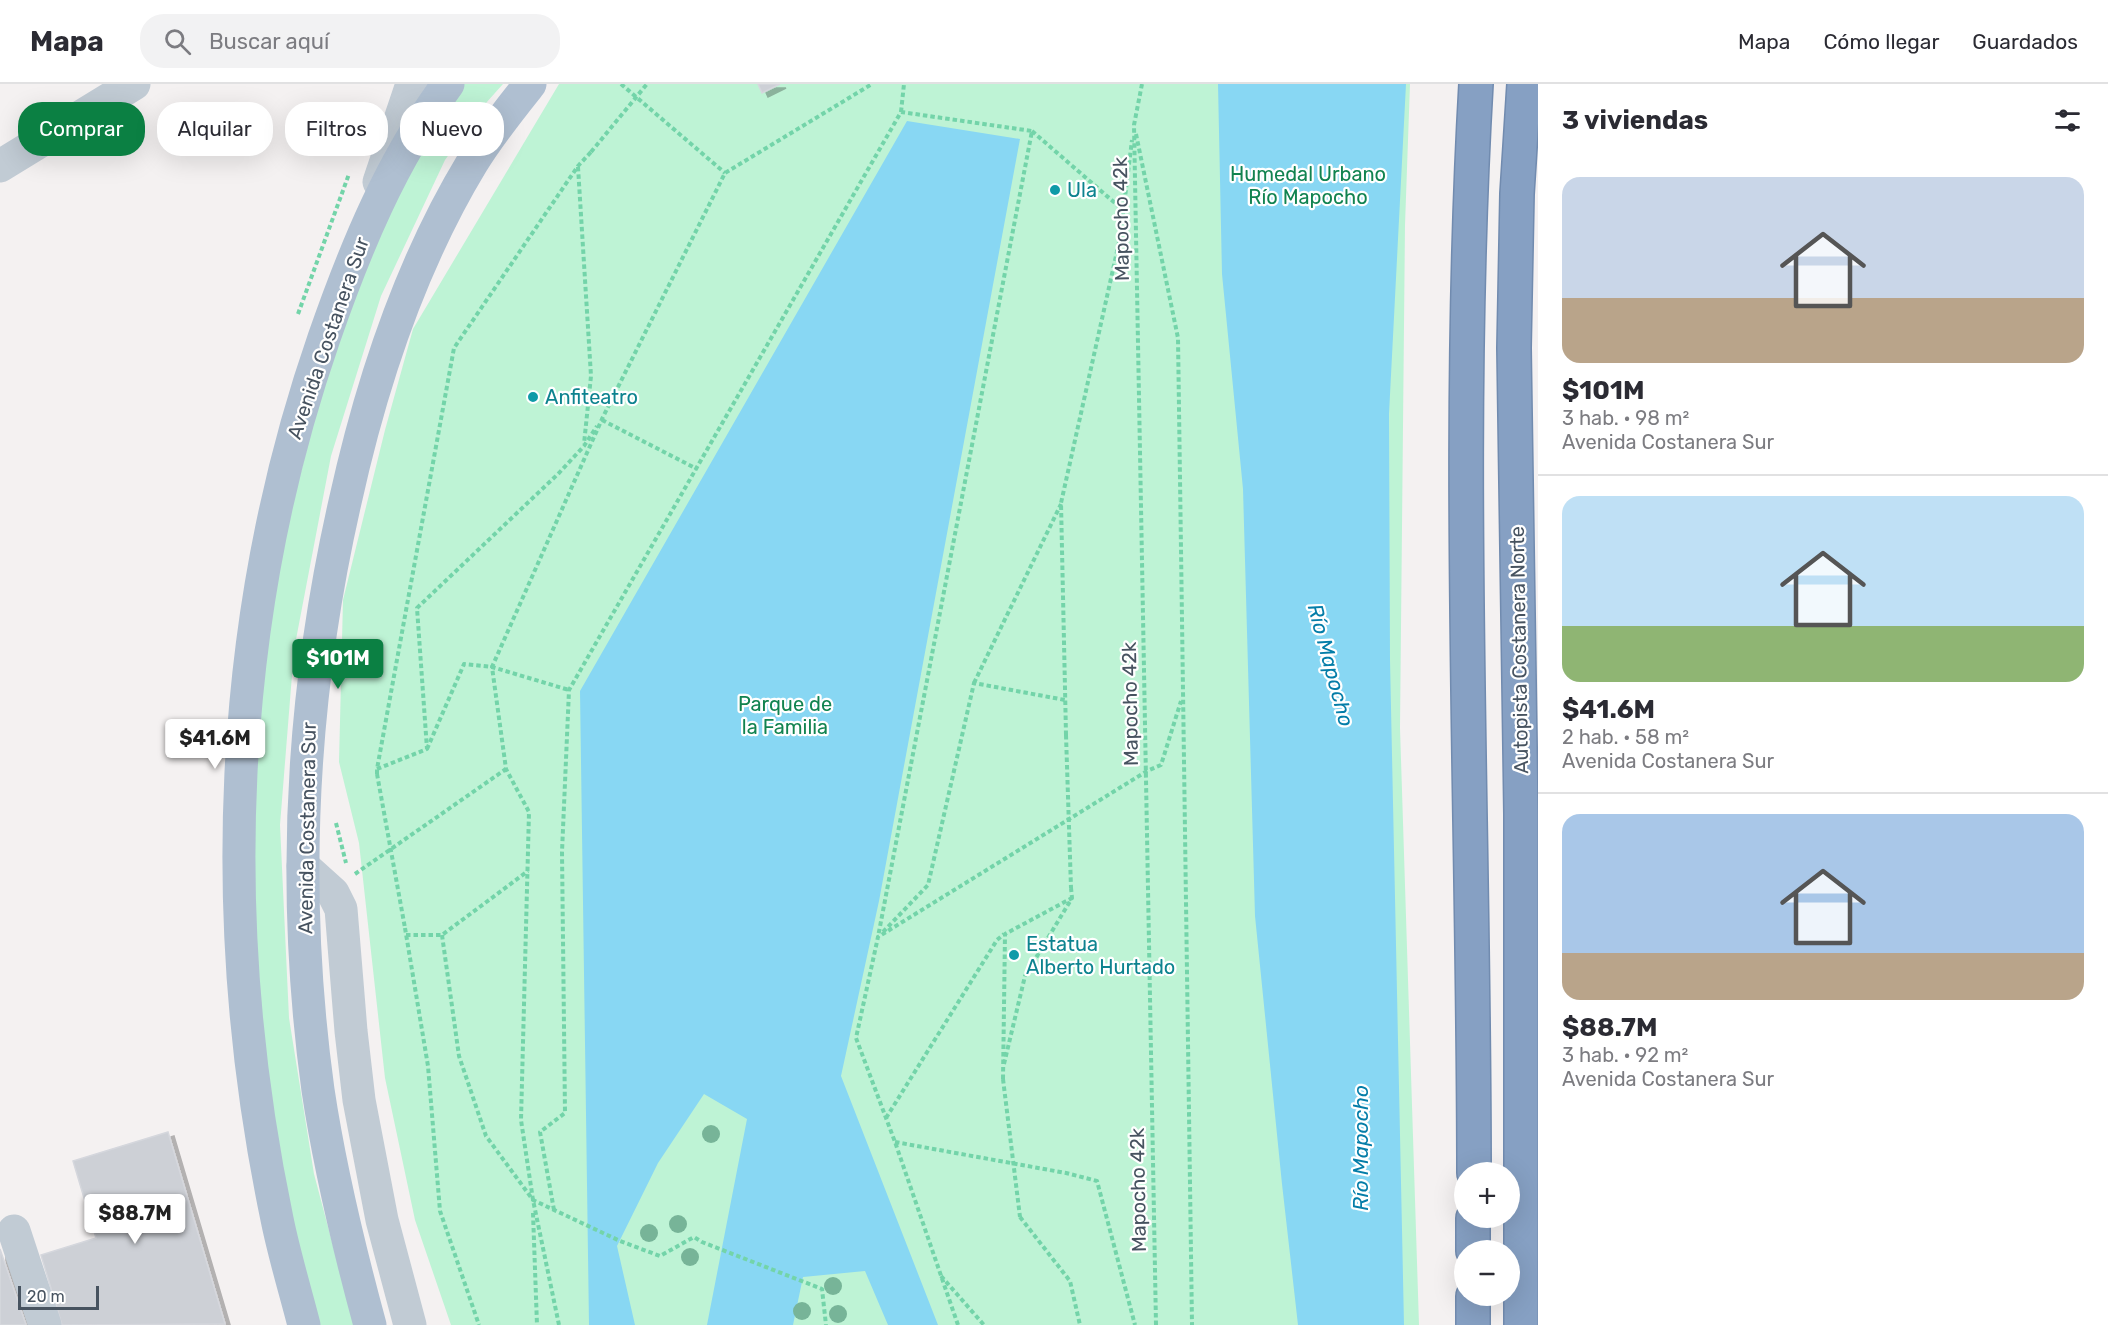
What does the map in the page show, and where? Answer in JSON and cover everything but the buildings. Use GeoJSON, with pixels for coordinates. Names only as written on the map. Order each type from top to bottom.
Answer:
{"type":"FeatureCollection","features":[{"type":"Feature","properties":{"kind":"highway"},"geometry":{"type":"LineString","coordinates":[[1474,1162],[1466,378],[1476,84]]}},
{"type":"Feature","properties":{"kind":"highway","name":"Autopista Costanera Norte"},"geometry":{"type":"LineString","coordinates":[[1521,1325],[1521,814],[1514,348],[1517,205],[1524,84]]}},
{"type":"Feature","properties":{"kind":"highway"},"geometry":{"type":"LineString","coordinates":[[1473,1306],[1473,1325]]}},
{"type":"Feature","properties":{"kind":"main road","name":"Avenida Costanera Sur"},"geometry":{"type":"LineString","coordinates":[[304,1325],[277,1221],[252,1072],[243,984],[240,912],[241,761],[255,619],[278,500],[309,380],[344,280],[365,229],[411,140],[448,84]]}},
{"type":"Feature","properties":{"kind":"main road","name":"Avenida Costanera Sur"},"geometry":{"type":"LineString","coordinates":[[370,1325],[342,1215],[318,1090],[305,950],[303,866],[308,739],[315,668],[336,541],[366,416],[403,304],[428,245],[474,160],[504,116],[530,84]]}},
{"type":"Feature","properties":{"kind":"street"},"geometry":{"type":"LineString","coordinates":[[0,166],[134,84]]}},
{"type":"Feature","properties":{"kind":"street"},"geometry":{"type":"LineString","coordinates":[[365,229],[412,84]]}},
{"type":"Feature","properties":{"kind":"street"},"geometry":{"type":"LineString","coordinates":[[303,866],[333,893],[342,909],[351,1031],[364,1130],[382,1220],[410,1325]]}},
{"type":"Feature","properties":{"kind":"street"},"geometry":{"type":"LineString","coordinates":[[14,1231],[45,1325]]}},
{"type":"Feature","properties":{"kind":"path"},"geometry":{"type":"LineString","coordinates":[[621,84],[726,173]]}},
{"type":"Feature","properties":{"kind":"path"},"geometry":{"type":"LineString","coordinates":[[479,1325],[440,1210],[428,1066],[377,772],[454,348],[578,166],[647,84]]}},
{"type":"Feature","properties":{"kind":"path"},"geometry":{"type":"LineString","coordinates":[[559,1325],[533,1200],[521,1120],[529,812],[506,769],[492,667],[602,419],[726,173],[872,84]]}},
{"type":"Feature","properties":{"kind":"path"},"geometry":{"type":"LineString","coordinates":[[554,1210],[540,1132],[565,1113],[562,852],[569,690],[900,112],[904,84]]}},
{"type":"Feature","properties":{"kind":"path","name":"Mapocho 42k"},"geometry":{"type":"LineString","coordinates":[[1142,84],[1134,125],[1156,1325]]}},
{"type":"Feature","properties":{"kind":"path"},"geometry":{"type":"LineString","coordinates":[[900,112],[1032,131],[1124,210]]}},
{"type":"Feature","properties":{"kind":"path"},"geometry":{"type":"LineString","coordinates":[[878,937],[928,885],[974,683],[1061,503],[1120,238],[1134,125]]}},
{"type":"Feature","properties":{"kind":"path"},"geometry":{"type":"LineString","coordinates":[[1134,125],[1178,338],[1192,1325]]}},
{"type":"Feature","properties":{"kind":"path"},"geometry":{"type":"LineString","coordinates":[[958,1325],[895,1142],[856,1038],[878,937],[1032,131]]}},
{"type":"Feature","properties":{"kind":"path"},"geometry":{"type":"LineString","coordinates":[[578,166],[591,376],[584,446]]}},
{"type":"Feature","properties":{"kind":"path"},"geometry":{"type":"LineString","coordinates":[[602,419],[697,469]]}},
{"type":"Feature","properties":{"kind":"path"},"geometry":{"type":"LineString","coordinates":[[427,749],[417,608],[558,474],[584,446],[602,419]]}},
{"type":"Feature","properties":{"kind":"path"},"geometry":{"type":"LineString","coordinates":[[1002,1074],[1025,976],[1072,898],[1061,503]]}},
{"type":"Feature","properties":{"kind":"path"},"geometry":{"type":"LineString","coordinates":[[377,772],[427,749],[464,664],[492,667],[569,690]]}},
{"type":"Feature","properties":{"kind":"path"},"geometry":{"type":"LineString","coordinates":[[974,683],[1065,700]]}},
{"type":"Feature","properties":{"kind":"path"},"geometry":{"type":"LineString","coordinates":[[878,937],[1147,771],[1161,765],[1182,696]]}},
{"type":"Feature","properties":{"kind":"path"},"geometry":{"type":"LineString","coordinates":[[349,878],[506,769]]}},
{"type":"Feature","properties":{"kind":"path"},"geometry":{"type":"LineString","coordinates":[[336,822],[346,867]]}},
{"type":"Feature","properties":{"kind":"path"},"geometry":{"type":"LineString","coordinates":[[406,935],[442,935],[528,870]]}},
{"type":"Feature","properties":{"kind":"path"},"geometry":{"type":"LineString","coordinates":[[886,1118],[997,940],[1005,933],[1072,898]]}},
{"type":"Feature","properties":{"kind":"path"},"geometry":{"type":"LineString","coordinates":[[1005,933],[1002,1074],[1020,1217],[1070,1281],[1080,1325]]}},
{"type":"Feature","properties":{"kind":"path"},"geometry":{"type":"LineString","coordinates":[[442,935],[459,1056],[486,1136],[533,1200],[620,1241],[660,1256],[694,1237],[822,1289],[826,1325]]}},
{"type":"Feature","properties":{"kind":"path"},"geometry":{"type":"LineString","coordinates":[[895,1142],[1066,1173],[1097,1181],[1135,1325]]}},
{"type":"Feature","properties":{"kind":"path"},"geometry":{"type":"LineString","coordinates":[[533,1200],[537,1325]]}},
{"type":"Feature","properties":{"kind":"path"},"geometry":{"type":"LineString","coordinates":[[940,1274],[984,1325]]}},
{"type":"Feature","properties":{"kind":"green space"},"geometry":{"type":"Polygon","coordinates":[[[457,84],[503,84],[487,102],[447,102],[457,84]]]}},
{"type":"Feature","properties":{"kind":"green space","name":"Parque de la Familia"},"geometry":{"type":"Polygon","coordinates":[[[559,84],[1410,84],[1405,225],[1400,728],[1419,1325],[451,1325],[415,1220],[385,1078],[359,843],[339,762],[343,600],[385,430],[413,329],[559,84]]]}},
{"type":"Feature","properties":{"kind":"green space"},"geometry":{"type":"Polygon","coordinates":[[[419,156],[448,156],[381,296],[331,456],[294,650],[280,825],[289,1018],[314,1174],[354,1325],[314,1325],[255,1039],[253,659],[348,288],[419,156]]]}},
{"type":"Feature","properties":{"kind":"water","name":"Humedal Urbano Río Mapocho"},"geometry":{"type":"Polygon","coordinates":[[[1218,84],[1406,84],[1389,414],[1390,660],[1404,1325],[1298,1325],[1255,916],[1243,489],[1222,274],[1218,84]]]}},
{"type":"Feature","properties":{"kind":"water"},"geometry":{"type":"Polygon","coordinates":[[[907,121],[1020,139],[879,901],[841,1076],[938,1325],[888,1325],[865,1271],[803,1277],[793,1325],[707,1325],[747,1119],[704,1094],[658,1163],[617,1246],[635,1325],[589,1325],[580,691],[907,121]]]}},
{"type":"Feature","properties":{"kind":"place","name":"Ula"},"geometry":{"type":"Point","coordinates":[1055,190]}},
{"type":"Feature","properties":{"kind":"place","name":"Anfiteatro"},"geometry":{"type":"Point","coordinates":[533,397]}},
{"type":"Feature","properties":{"kind":"place","name":"Estatua Alberto Hurtado"},"geometry":{"type":"Point","coordinates":[1014,955]}},
{"type":"Feature","properties":{"kind":"water label","name":"Río Mapocho"},"geometry":{"type":"Point","coordinates":[1331,665]}},
{"type":"Feature","properties":{"kind":"water label","name":"Río Mapocho"},"geometry":{"type":"Point","coordinates":[1360,1148]}}]}
